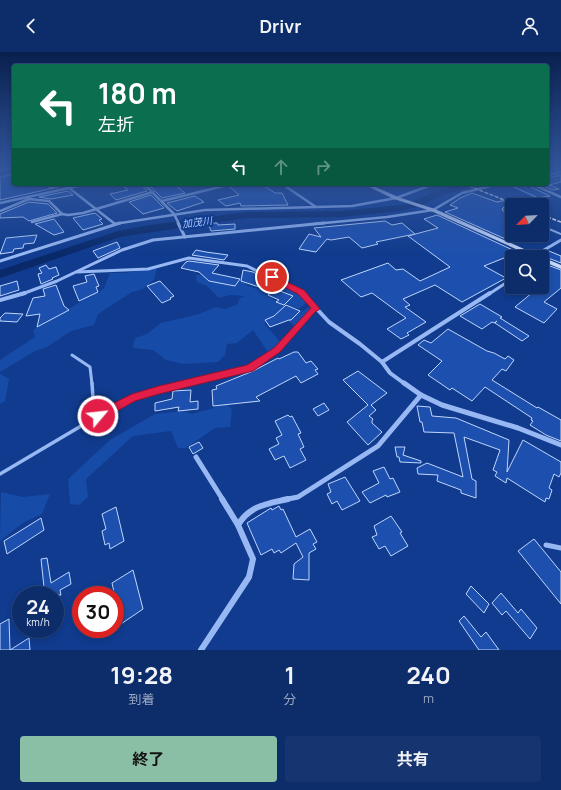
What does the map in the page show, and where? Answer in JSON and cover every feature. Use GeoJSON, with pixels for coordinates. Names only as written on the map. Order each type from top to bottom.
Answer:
{"type":"FeatureCollection","features":[{"type":"Feature","properties":{"kind":"main road"},"geometry":{"type":"LineString","coordinates":[[398,198],[430,209],[522,250]]}},
{"type":"Feature","properties":{"kind":"main road"},"geometry":{"type":"LineString","coordinates":[[549,261],[561,267]]}},
{"type":"Feature","properties":{"kind":"street"},"geometry":{"type":"LineString","coordinates":[[0,203],[29,198],[49,200],[62,214]]}},
{"type":"Feature","properties":{"kind":"street"},"geometry":{"type":"LineString","coordinates":[[0,211],[29,198]]}},
{"type":"Feature","properties":{"kind":"street"},"geometry":{"type":"LineString","coordinates":[[82,198],[115,224]]}},
{"type":"Feature","properties":{"kind":"street"},"geometry":{"type":"LineString","coordinates":[[32,222],[62,214],[78,214],[132,198]]}},
{"type":"Feature","properties":{"kind":"street"},"geometry":{"type":"LineString","coordinates":[[159,198],[174,215],[185,237]]}},
{"type":"Feature","properties":{"kind":"street"},"geometry":{"type":"LineString","coordinates":[[162,201],[175,198]]}},
{"type":"Feature","properties":{"kind":"street"},"geometry":{"type":"LineString","coordinates":[[303,198],[316,207]]}},
{"type":"Feature","properties":{"kind":"street"},"geometry":{"type":"LineString","coordinates":[[0,261],[115,224],[174,215],[237,208],[352,206],[398,198]]}},
{"type":"Feature","properties":{"kind":"street"},"geometry":{"type":"LineString","coordinates":[[0,300],[50,285],[108,256],[136,244],[185,237],[388,218],[430,209],[452,198]]}},
{"type":"Feature","properties":{"kind":"street"},"geometry":{"type":"LineString","coordinates":[[545,250],[561,240]]}},
{"type":"Feature","properties":{"kind":"street"},"geometry":{"type":"LineString","coordinates":[[77,272],[148,269],[189,258],[247,266],[301,292],[334,327],[382,362],[390,372],[421,395],[442,405],[518,428],[561,445]]}},
{"type":"Feature","properties":{"kind":"street"},"geometry":{"type":"LineString","coordinates":[[382,362],[505,283]]}},
{"type":"Feature","properties":{"kind":"street"},"geometry":{"type":"LineString","coordinates":[[98,416],[132,398],[249,368],[277,350],[312,310],[316,309]]}},
{"type":"Feature","properties":{"kind":"street"},"geometry":{"type":"LineString","coordinates":[[238,525],[244,515],[261,505],[298,496],[378,446],[421,395]]}},
{"type":"Feature","properties":{"kind":"street"},"geometry":{"type":"LineString","coordinates":[[196,457],[238,525],[253,559],[249,577],[201,650]]}},
{"type":"Feature","properties":{"kind":"lane"},"geometry":{"type":"LineString","coordinates":[[549,229],[561,234]]}},
{"type":"Feature","properties":{"kind":"lane"},"geometry":{"type":"LineString","coordinates":[[0,474],[98,416],[93,398],[90,367],[72,355]]}},
{"type":"Feature","properties":{"kind":"lane"},"geometry":{"type":"LineString","coordinates":[[546,545],[561,548]]}},
{"type":"Feature","properties":{"kind":"shaded area"},"geometry":{"type":"Polygon","coordinates":[[[157,268],[154,280],[143,289],[132,292],[98,314],[94,325],[71,331],[47,347],[35,351],[0,372],[0,360],[35,337],[33,330],[82,301],[86,294],[99,293],[104,288],[110,273],[125,273],[157,268]]]}},
{"type":"Feature","properties":{"kind":"shaded area"},"geometry":{"type":"Polygon","coordinates":[[[218,274],[212,281],[236,286],[241,279],[248,286],[263,290],[269,287],[271,290],[269,296],[274,300],[282,302],[292,296],[282,289],[282,285],[299,293],[307,302],[299,309],[287,304],[282,308],[293,315],[300,310],[303,311],[309,307],[311,309],[295,326],[277,313],[264,323],[281,343],[268,352],[253,330],[237,343],[227,344],[225,355],[218,362],[183,364],[166,360],[153,350],[133,348],[135,338],[147,334],[161,323],[199,314],[216,307],[225,309],[238,304],[239,299],[245,296],[230,295],[219,298],[207,286],[197,282],[196,275],[218,274]]]}},
{"type":"Feature","properties":{"kind":"shaded area"},"geometry":{"type":"Polygon","coordinates":[[[0,374],[9,379],[5,401],[0,404],[0,374]]]}},
{"type":"Feature","properties":{"kind":"shaded area"},"geometry":{"type":"Polygon","coordinates":[[[224,402],[232,409],[230,427],[215,428],[186,448],[178,448],[171,431],[133,436],[86,479],[88,497],[79,505],[70,504],[68,479],[110,440],[155,414],[183,411],[192,414],[214,408],[224,402]]]}},
{"type":"Feature","properties":{"kind":"shaded area"},"geometry":{"type":"Polygon","coordinates":[[[1,492],[23,497],[50,494],[42,514],[24,522],[0,541],[1,492]]]}},
{"type":"Feature","properties":{"kind":"building"},"geometry":{"type":"Polygon","coordinates":[[[142,198],[154,198],[164,208],[143,214],[129,202],[142,198]]]}},
{"type":"Feature","properties":{"kind":"building"},"geometry":{"type":"Polygon","coordinates":[[[187,198],[198,198],[204,202],[177,211],[167,203],[187,198]]]}},
{"type":"Feature","properties":{"kind":"building"},"geometry":{"type":"Polygon","coordinates":[[[227,198],[284,198],[288,205],[241,206],[240,203],[226,206],[218,200],[227,198]]]}},
{"type":"Feature","properties":{"kind":"building"},"geometry":{"type":"Polygon","coordinates":[[[460,198],[486,198],[497,202],[505,200],[505,207],[502,209],[505,212],[505,239],[445,212],[458,208],[450,205],[460,198]]]}},
{"type":"Feature","properties":{"kind":"building"},"geometry":{"type":"Polygon","coordinates":[[[29,202],[48,204],[57,213],[29,221],[23,217],[0,218],[0,214],[29,202]]]}},
{"type":"Feature","properties":{"kind":"building"},"geometry":{"type":"Polygon","coordinates":[[[95,213],[102,219],[99,220],[103,224],[83,230],[73,218],[95,213]]]}},
{"type":"Feature","properties":{"kind":"building"},"geometry":{"type":"Polygon","coordinates":[[[437,215],[513,250],[505,250],[505,258],[484,266],[505,279],[462,302],[435,285],[403,299],[410,305],[405,307],[426,322],[407,333],[409,335],[401,339],[387,329],[406,318],[372,293],[361,297],[341,280],[388,263],[396,270],[403,269],[420,281],[450,267],[408,236],[438,228],[424,219],[437,215]]]}},
{"type":"Feature","properties":{"kind":"building"},"geometry":{"type":"Polygon","coordinates":[[[54,219],[64,232],[54,235],[35,224],[54,219]]]}},
{"type":"Feature","properties":{"kind":"building"},"geometry":{"type":"Polygon","coordinates":[[[385,221],[392,225],[402,223],[415,234],[376,242],[378,244],[362,248],[349,237],[331,240],[327,239],[316,252],[299,249],[309,234],[321,237],[314,228],[385,221]]]}},
{"type":"Feature","properties":{"kind":"building"},"geometry":{"type":"Polygon","coordinates":[[[208,223],[217,223],[218,225],[235,224],[235,229],[211,231],[208,223]]]}},
{"type":"Feature","properties":{"kind":"building"},"geometry":{"type":"Polygon","coordinates":[[[37,235],[34,243],[24,244],[23,248],[14,249],[13,252],[0,254],[6,238],[37,235]]]}},
{"type":"Feature","properties":{"kind":"building"},"geometry":{"type":"Polygon","coordinates":[[[117,242],[120,248],[98,258],[93,251],[117,242]]]}},
{"type":"Feature","properties":{"kind":"building"},"geometry":{"type":"Polygon","coordinates":[[[196,250],[228,255],[224,260],[192,255],[196,250]]]}},
{"type":"Feature","properties":{"kind":"building"},"geometry":{"type":"Polygon","coordinates":[[[549,251],[561,256],[561,263],[549,258],[549,251]]]}},
{"type":"Feature","properties":{"kind":"building"},"geometry":{"type":"Polygon","coordinates":[[[189,261],[219,265],[212,273],[240,279],[235,286],[209,281],[199,272],[181,268],[186,262],[189,261]]]}},
{"type":"Feature","properties":{"kind":"building"},"geometry":{"type":"Polygon","coordinates":[[[46,265],[49,269],[56,267],[59,275],[41,284],[38,274],[42,273],[39,268],[46,265]]]}},
{"type":"Feature","properties":{"kind":"building"},"geometry":{"type":"Polygon","coordinates":[[[549,266],[561,270],[561,288],[544,302],[557,309],[544,323],[515,307],[531,294],[549,294],[549,266]]]}},
{"type":"Feature","properties":{"kind":"building"},"geometry":{"type":"Polygon","coordinates":[[[243,270],[253,272],[272,282],[265,289],[241,281],[243,270]]]}},
{"type":"Feature","properties":{"kind":"building"},"geometry":{"type":"Polygon","coordinates":[[[94,274],[99,286],[96,287],[98,292],[79,301],[73,286],[87,282],[85,276],[94,274]]]}},
{"type":"Feature","properties":{"kind":"building"},"geometry":{"type":"Polygon","coordinates":[[[17,281],[19,290],[0,296],[0,286],[17,281]]]}},
{"type":"Feature","properties":{"kind":"building"},"geometry":{"type":"Polygon","coordinates":[[[160,281],[174,296],[162,303],[147,286],[160,281]]]}},
{"type":"Feature","properties":{"kind":"building"},"geometry":{"type":"Polygon","coordinates":[[[56,285],[64,306],[69,310],[37,327],[40,314],[26,316],[33,298],[45,296],[43,289],[56,285]]]}},
{"type":"Feature","properties":{"kind":"building"},"geometry":{"type":"Polygon","coordinates":[[[275,289],[293,296],[284,305],[276,302],[279,300],[268,295],[275,289]]]}},
{"type":"Feature","properties":{"kind":"building"},"geometry":{"type":"Polygon","coordinates":[[[480,304],[529,336],[522,341],[495,323],[497,321],[494,323],[492,322],[482,329],[460,316],[480,304]]]}},
{"type":"Feature","properties":{"kind":"building"},"geometry":{"type":"Polygon","coordinates":[[[286,305],[300,311],[291,320],[270,327],[265,320],[274,316],[286,305]]]}},
{"type":"Feature","properties":{"kind":"building"},"geometry":{"type":"Polygon","coordinates":[[[5,313],[23,314],[17,322],[0,321],[0,318],[5,313]]]}},
{"type":"Feature","properties":{"kind":"building"},"geometry":{"type":"Polygon","coordinates":[[[448,329],[487,351],[505,359],[508,356],[514,360],[506,371],[502,369],[492,380],[537,408],[538,407],[561,420],[561,441],[546,435],[530,425],[533,421],[531,420],[532,418],[485,387],[472,401],[452,388],[450,390],[428,375],[442,361],[418,345],[424,340],[431,343],[448,329]]]}},
{"type":"Feature","properties":{"kind":"building"},"geometry":{"type":"Polygon","coordinates":[[[294,352],[298,352],[306,363],[311,361],[318,369],[315,370],[318,374],[301,383],[296,376],[256,397],[260,401],[213,406],[212,390],[217,389],[216,386],[294,352]]]}},
{"type":"Feature","properties":{"kind":"building"},"geometry":{"type":"Polygon","coordinates":[[[358,371],[387,393],[371,405],[376,410],[369,416],[373,419],[372,423],[382,432],[368,445],[347,422],[368,405],[343,380],[358,371]]]}},
{"type":"Feature","properties":{"kind":"building"},"geometry":{"type":"Polygon","coordinates":[[[191,390],[190,402],[198,401],[198,409],[178,411],[179,407],[155,411],[155,403],[172,399],[173,391],[191,390]]]}},
{"type":"Feature","properties":{"kind":"building"},"geometry":{"type":"Polygon","coordinates":[[[324,403],[329,410],[318,416],[313,409],[324,403]]]}},
{"type":"Feature","properties":{"kind":"building"},"geometry":{"type":"Polygon","coordinates":[[[417,406],[430,407],[432,416],[456,418],[509,440],[507,472],[523,440],[561,462],[561,473],[559,477],[554,474],[549,488],[552,490],[549,499],[546,498],[545,502],[507,478],[506,483],[495,476],[497,472],[493,470],[500,450],[464,437],[472,479],[476,481],[476,498],[461,493],[461,490],[437,481],[438,475],[418,474],[417,468],[427,463],[463,477],[454,433],[424,432],[422,422],[420,422],[417,406]]]}},
{"type":"Feature","properties":{"kind":"building"},"geometry":{"type":"Polygon","coordinates":[[[288,415],[290,417],[292,416],[301,433],[298,434],[304,447],[300,449],[306,460],[290,468],[284,456],[275,460],[269,449],[279,444],[276,438],[282,435],[275,421],[288,415]]]}},
{"type":"Feature","properties":{"kind":"building"},"geometry":{"type":"Polygon","coordinates":[[[199,442],[203,448],[193,454],[189,447],[199,442]]]}},
{"type":"Feature","properties":{"kind":"building"},"geometry":{"type":"Polygon","coordinates":[[[395,447],[405,447],[403,455],[421,461],[421,463],[400,462],[399,457],[397,457],[395,447]]]}},
{"type":"Feature","properties":{"kind":"building"},"geometry":{"type":"Polygon","coordinates":[[[384,467],[390,479],[393,478],[400,492],[387,497],[386,495],[370,503],[362,492],[379,483],[373,471],[384,467]]]}},
{"type":"Feature","properties":{"kind":"building"},"geometry":{"type":"Polygon","coordinates":[[[345,477],[360,501],[342,510],[337,501],[332,504],[327,494],[331,492],[328,484],[345,477]]]}},
{"type":"Feature","properties":{"kind":"building"},"geometry":{"type":"Polygon","coordinates":[[[279,506],[281,510],[283,509],[296,537],[310,529],[317,542],[313,544],[316,549],[309,553],[309,580],[293,579],[294,564],[303,557],[296,543],[281,553],[279,550],[274,553],[272,549],[261,555],[247,523],[271,508],[272,510],[279,506]]]}},
{"type":"Feature","properties":{"kind":"building"},"geometry":{"type":"Polygon","coordinates":[[[116,507],[124,541],[110,549],[109,543],[105,545],[102,531],[106,529],[102,514],[116,507]]]}},
{"type":"Feature","properties":{"kind":"building"},"geometry":{"type":"Polygon","coordinates":[[[391,516],[402,532],[400,533],[408,546],[391,556],[385,546],[379,549],[372,537],[377,535],[374,526],[391,516]]]}},
{"type":"Feature","properties":{"kind":"building"},"geometry":{"type":"Polygon","coordinates":[[[41,518],[44,530],[7,554],[4,541],[41,518]]]}},
{"type":"Feature","properties":{"kind":"building"},"geometry":{"type":"Polygon","coordinates":[[[534,539],[561,572],[561,604],[518,551],[534,539]]]}},
{"type":"Feature","properties":{"kind":"building"},"geometry":{"type":"Polygon","coordinates":[[[47,558],[51,583],[69,572],[71,584],[64,588],[64,586],[44,586],[41,559],[47,558]]]}},
{"type":"Feature","properties":{"kind":"building"},"geometry":{"type":"Polygon","coordinates":[[[133,570],[143,609],[124,622],[124,586],[113,586],[112,583],[133,570]]]}},
{"type":"Feature","properties":{"kind":"building"},"geometry":{"type":"Polygon","coordinates":[[[471,586],[489,604],[484,613],[466,594],[471,586]]]}},
{"type":"Feature","properties":{"kind":"building"},"geometry":{"type":"Polygon","coordinates":[[[501,593],[518,613],[521,609],[537,628],[530,639],[506,611],[502,615],[492,603],[501,593]]]}},
{"type":"Feature","properties":{"kind":"building"},"geometry":{"type":"Polygon","coordinates":[[[464,616],[481,637],[486,632],[499,650],[479,650],[459,621],[464,616]]]}},
{"type":"Feature","properties":{"kind":"building"},"geometry":{"type":"Polygon","coordinates":[[[9,619],[10,650],[0,650],[0,624],[9,619]]]}},
{"type":"Feature","properties":{"kind":"building"},"geometry":{"type":"Polygon","coordinates":[[[29,638],[30,650],[10,650],[29,638]]]}},
{"type":"Feature","properties":{"kind":"waterway","name":"加茂川"},"geometry":{"type":"LineString","coordinates":[[0,274],[118,234],[150,228],[246,215],[341,214],[399,208],[413,205],[429,198]]}},
{"type":"Feature","properties":{"kind":"railway"},"geometry":{"type":"LineString","coordinates":[[499,198],[505,200]]}},
{"type":"Feature","properties":{"kind":"railway"},"geometry":{"type":"LineString","coordinates":[[549,218],[561,222]]}},
{"type":"Feature","properties":{"kind":"route"},"geometry":{"type":"LineString","coordinates":[[98,416],[132,398],[249,368],[277,350],[312,310],[316,309],[301,292],[272,277]]}}]}
